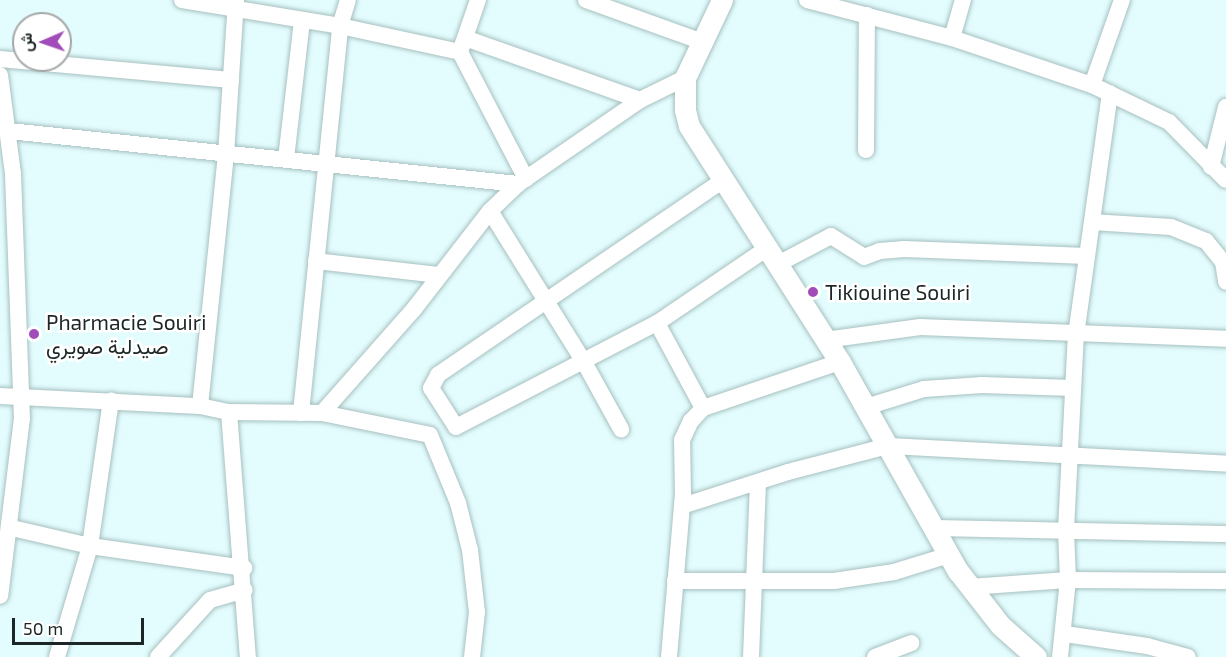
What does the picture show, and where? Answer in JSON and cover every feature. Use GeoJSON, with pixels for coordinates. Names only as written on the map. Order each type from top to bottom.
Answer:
{"type":"FeatureCollection","features":[{"type":"Feature","properties":{"kind":"street"},"geometry":{"type":"LineString","coordinates":[[182,0],[236,5],[302,20],[462,45],[640,100]]}},
{"type":"Feature","properties":{"kind":"street"},"geometry":{"type":"LineString","coordinates":[[301,413],[340,26],[348,0]]}},
{"type":"Feature","properties":{"kind":"street"},"geometry":{"type":"LineString","coordinates":[[478,0],[462,45],[522,181]]}},
{"type":"Feature","properties":{"kind":"street"},"geometry":{"type":"LineString","coordinates":[[586,0],[700,41]]}},
{"type":"Feature","properties":{"kind":"street"},"geometry":{"type":"LineString","coordinates":[[722,0],[700,41],[685,78],[685,110],[689,126],[722,181],[840,362],[932,528],[969,587],[1000,625],[1036,657]]}},
{"type":"Feature","properties":{"kind":"street"},"geometry":{"type":"LineString","coordinates":[[807,0],[952,38],[1092,85],[1170,122],[1226,180]]}},
{"type":"Feature","properties":{"kind":"street"},"geometry":{"type":"LineString","coordinates":[[952,38],[963,0]]}},
{"type":"Feature","properties":{"kind":"street"},"geometry":{"type":"LineString","coordinates":[[1092,85],[1122,0]]}},
{"type":"Feature","properties":{"kind":"street"},"geometry":{"type":"LineString","coordinates":[[200,406],[226,155],[236,5]]}},
{"type":"Feature","properties":{"kind":"street"},"geometry":{"type":"LineString","coordinates":[[866,150],[867,15]]}},
{"type":"Feature","properties":{"kind":"street"},"geometry":{"type":"LineString","coordinates":[[286,159],[302,20]]}},
{"type":"Feature","properties":{"kind":"street"},"geometry":{"type":"LineString","coordinates":[[0,59],[231,80]]}},
{"type":"Feature","properties":{"kind":"street"},"geometry":{"type":"LineString","coordinates":[[0,75],[9,131],[22,396],[12,528],[0,596]]}},
{"type":"Feature","properties":{"kind":"street"},"geometry":{"type":"LineString","coordinates":[[322,413],[414,309],[490,211],[522,181],[640,100],[685,78]]}},
{"type":"Feature","properties":{"kind":"street"},"geometry":{"type":"LineString","coordinates":[[1060,657],[1065,634],[1068,580],[1066,530],[1076,335],[1110,93]]}},
{"type":"Feature","properties":{"kind":"street"},"geometry":{"type":"LineString","coordinates":[[1211,167],[1226,108]]}},
{"type":"Feature","properties":{"kind":"street"},"geometry":{"type":"LineString","coordinates":[[9,131],[226,155],[522,181]]}},
{"type":"Feature","properties":{"kind":"street"},"geometry":{"type":"LineString","coordinates":[[456,427],[431,382],[722,181]]}},
{"type":"Feature","properties":{"kind":"street"},"geometry":{"type":"LineString","coordinates":[[490,211],[548,302],[621,429]]}},
{"type":"Feature","properties":{"kind":"street"},"geometry":{"type":"LineString","coordinates":[[1092,222],[1171,227],[1199,238],[1216,249],[1226,282]]}},
{"type":"Feature","properties":{"kind":"street"},"geometry":{"type":"LineString","coordinates":[[0,396],[200,406],[229,412],[322,413],[430,435],[456,427],[584,362],[771,257],[831,236],[864,257],[880,251],[904,249],[1087,255]]}},
{"type":"Feature","properties":{"kind":"street"},"geometry":{"type":"LineString","coordinates":[[316,261],[439,275]]}},
{"type":"Feature","properties":{"kind":"street"},"geometry":{"type":"LineString","coordinates":[[657,323],[703,408]]}},
{"type":"Feature","properties":{"kind":"street"},"geometry":{"type":"LineString","coordinates":[[825,340],[920,327],[1076,335],[1226,339]]}},
{"type":"Feature","properties":{"kind":"street"},"geometry":{"type":"LineString","coordinates":[[669,657],[682,506],[682,440],[703,408],[840,362]]}},
{"type":"Feature","properties":{"kind":"street"},"geometry":{"type":"LineString","coordinates":[[866,407],[924,389],[982,385],[1073,388]]}},
{"type":"Feature","properties":{"kind":"street"},"geometry":{"type":"LineString","coordinates":[[57,657],[90,546],[111,400]]}},
{"type":"Feature","properties":{"kind":"street"},"geometry":{"type":"LineString","coordinates":[[229,412],[244,568],[249,657]]}},
{"type":"Feature","properties":{"kind":"street"},"geometry":{"type":"LineString","coordinates":[[430,435],[458,503],[470,550],[477,612],[472,657]]}},
{"type":"Feature","properties":{"kind":"street"},"geometry":{"type":"LineString","coordinates":[[682,506],[888,446],[1069,458],[1226,464]]}},
{"type":"Feature","properties":{"kind":"street"},"geometry":{"type":"LineString","coordinates":[[751,657],[757,582],[759,482]]}},
{"type":"Feature","properties":{"kind":"street"},"geometry":{"type":"LineString","coordinates":[[12,528],[90,546],[244,568]]}},
{"type":"Feature","properties":{"kind":"street"},"geometry":{"type":"LineString","coordinates":[[932,528],[1226,534]]}},
{"type":"Feature","properties":{"kind":"street"},"geometry":{"type":"LineString","coordinates":[[675,581],[757,582],[864,578],[949,555]]}},
{"type":"Feature","properties":{"kind":"street"},"geometry":{"type":"LineString","coordinates":[[969,587],[1068,580],[1226,581]]}},
{"type":"Feature","properties":{"kind":"street"},"geometry":{"type":"LineString","coordinates":[[158,657],[210,600],[245,590]]}},
{"type":"Feature","properties":{"kind":"street"},"geometry":{"type":"LineString","coordinates":[[1065,634],[1147,646],[1188,657]]}},
{"type":"Feature","properties":{"kind":"street"},"geometry":{"type":"LineString","coordinates":[[875,657],[911,643]]}},
{"type":"Feature","properties":{"kind":"place","name":"Tikiouine Souiri"},"geometry":{"type":"Point","coordinates":[813,292]}},
{"type":"Feature","properties":{"kind":"place","name":"Pharmacie Souiri صيدلية صويري"},"geometry":{"type":"Point","coordinates":[34,334]}}]}
